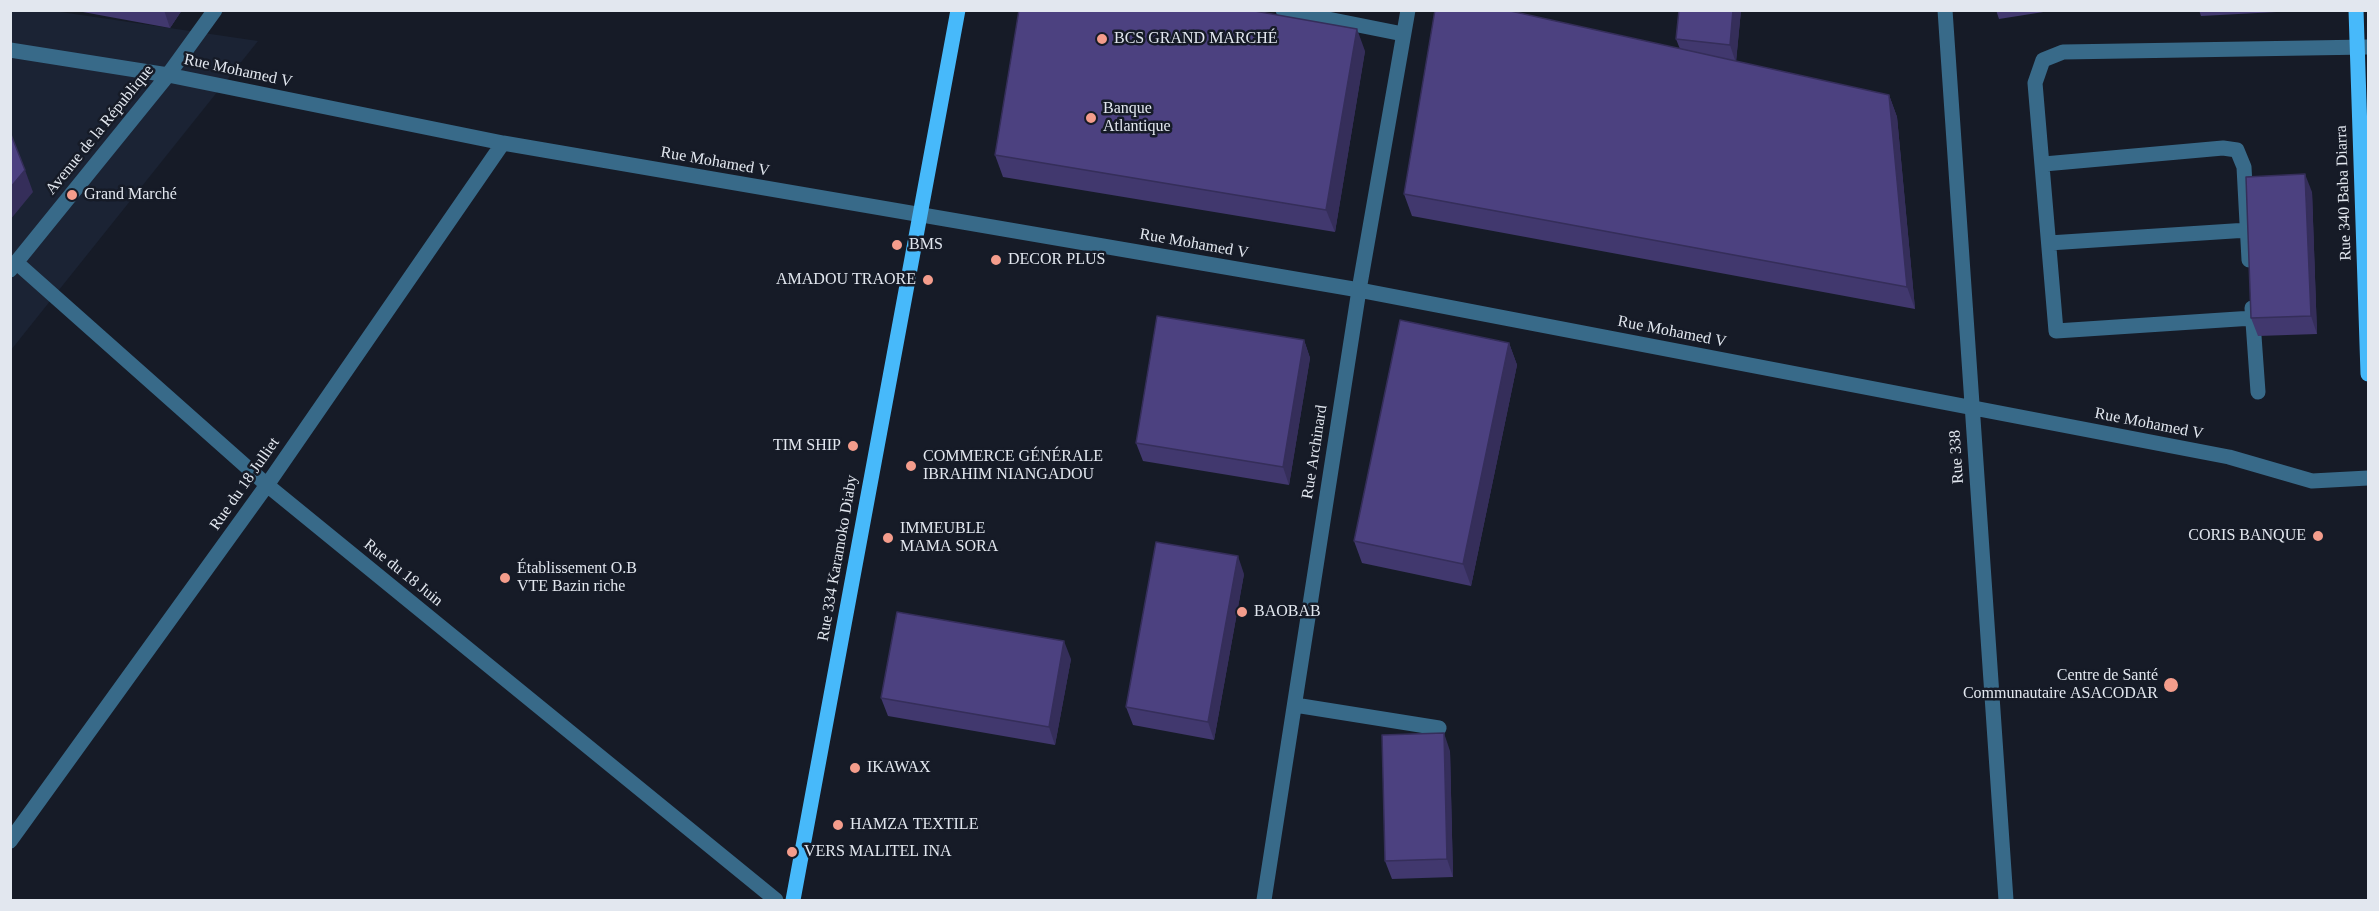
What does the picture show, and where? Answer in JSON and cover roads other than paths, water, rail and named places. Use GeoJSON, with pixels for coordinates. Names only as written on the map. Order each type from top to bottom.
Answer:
{"type":"FeatureCollection","features":[{"type":"Feature","properties":{"kind":"main road","name":"Rue 334 Karamoko Diaby"},"geometry":{"type":"LineString","coordinates":[[794,900],[958,10]]}},
{"type":"Feature","properties":{"kind":"main road","name":"Rue 340 Baba Diarra"},"geometry":{"type":"LineString","coordinates":[[2356,10],[2363,47],[2368,374]]}},
{"type":"Feature","properties":{"kind":"street","name":"Avenue de la République"},"geometry":{"type":"LineString","coordinates":[[14,266],[168,75],[215,10]]}},
{"type":"Feature","properties":{"kind":"street"},"geometry":{"type":"LineString","coordinates":[[1283,10],[1403,34]]}},
{"type":"Feature","properties":{"kind":"street","name":"Rue Archinard"},"geometry":{"type":"LineString","coordinates":[[1264,900],[1359,290],[1408,10]]}},
{"type":"Feature","properties":{"kind":"street","name":"Rue 338"},"geometry":{"type":"LineString","coordinates":[[1945,10],[2006,900]]}},
{"type":"Feature","properties":{"kind":"street"},"geometry":{"type":"LineString","coordinates":[[2253,318],[2056,331],[2044,164],[2035,83],[2043,60],[2063,52],[2363,47]]}},
{"type":"Feature","properties":{"kind":"street","name":"Rue Mohamed V"},"geometry":{"type":"LineString","coordinates":[[10,50],[168,75],[503,143],[1359,290],[2229,457],[2312,481],[2368,478]]}},
{"type":"Feature","properties":{"kind":"street","name":"Rue du 18 Julliet"},"geometry":{"type":"LineString","coordinates":[[10,841],[267,485],[503,143]]}},
{"type":"Feature","properties":{"kind":"street"},"geometry":{"type":"LineString","coordinates":[[2044,164],[2223,148],[2237,150],[2244,167],[2250,274]]}},
{"type":"Feature","properties":{"kind":"street"},"geometry":{"type":"LineString","coordinates":[[2049,243],[2248,230]]}},
{"type":"Feature","properties":{"kind":"street","name":"Rue du 18 Juin"},"geometry":{"type":"LineString","coordinates":[[14,266],[267,485],[776,900]]}},
{"type":"Feature","properties":{"kind":"street"},"geometry":{"type":"LineString","coordinates":[[2252,296],[2258,392]]}},
{"type":"Feature","properties":{"kind":"street"},"geometry":{"type":"LineString","coordinates":[[1294,705],[1438,728]]}},
{"type":"Feature","properties":{"kind":"place","name":"BCS GRAND MARCHÉ"},"geometry":{"type":"Point","coordinates":[1102,39]}},
{"type":"Feature","properties":{"kind":"place","name":"Banque Atlantique"},"geometry":{"type":"Point","coordinates":[1091,118]}},
{"type":"Feature","properties":{"kind":"place","name":"Grand Marché"},"geometry":{"type":"Point","coordinates":[72,195]}},
{"type":"Feature","properties":{"kind":"place","name":"BMS"},"geometry":{"type":"Point","coordinates":[897,245]}},
{"type":"Feature","properties":{"kind":"place","name":"DECOR PLUS"},"geometry":{"type":"Point","coordinates":[996,260]}},
{"type":"Feature","properties":{"kind":"place","name":"AMADOU TRAORE"},"geometry":{"type":"Point","coordinates":[928,280]}},
{"type":"Feature","properties":{"kind":"place","name":"TIM SHIP"},"geometry":{"type":"Point","coordinates":[853,446]}},
{"type":"Feature","properties":{"kind":"place","name":"COMMERCE GÉNÉRALE IBRAHIM NIANGADOU"},"geometry":{"type":"Point","coordinates":[911,466]}},
{"type":"Feature","properties":{"kind":"place","name":"CORIS BANQUE"},"geometry":{"type":"Point","coordinates":[2318,536]}},
{"type":"Feature","properties":{"kind":"place","name":"IMMEUBLE MAMA SORA"},"geometry":{"type":"Point","coordinates":[888,538]}},
{"type":"Feature","properties":{"kind":"place","name":"Établissement O.B VTE Bazin riche"},"geometry":{"type":"Point","coordinates":[505,578]}},
{"type":"Feature","properties":{"kind":"place","name":"BAOBAB"},"geometry":{"type":"Point","coordinates":[1242,612]}},
{"type":"Feature","properties":{"kind":"place","name":"Centre de Santé Communautaire ASACODAR"},"geometry":{"type":"Point","coordinates":[2171,685]}},
{"type":"Feature","properties":{"kind":"place","name":"IKAWAX"},"geometry":{"type":"Point","coordinates":[855,768]}},
{"type":"Feature","properties":{"kind":"place","name":"HAMZA TEXTILE"},"geometry":{"type":"Point","coordinates":[838,825]}},
{"type":"Feature","properties":{"kind":"place","name":"VERS MALITEL INA"},"geometry":{"type":"Point","coordinates":[792,852]}}]}
